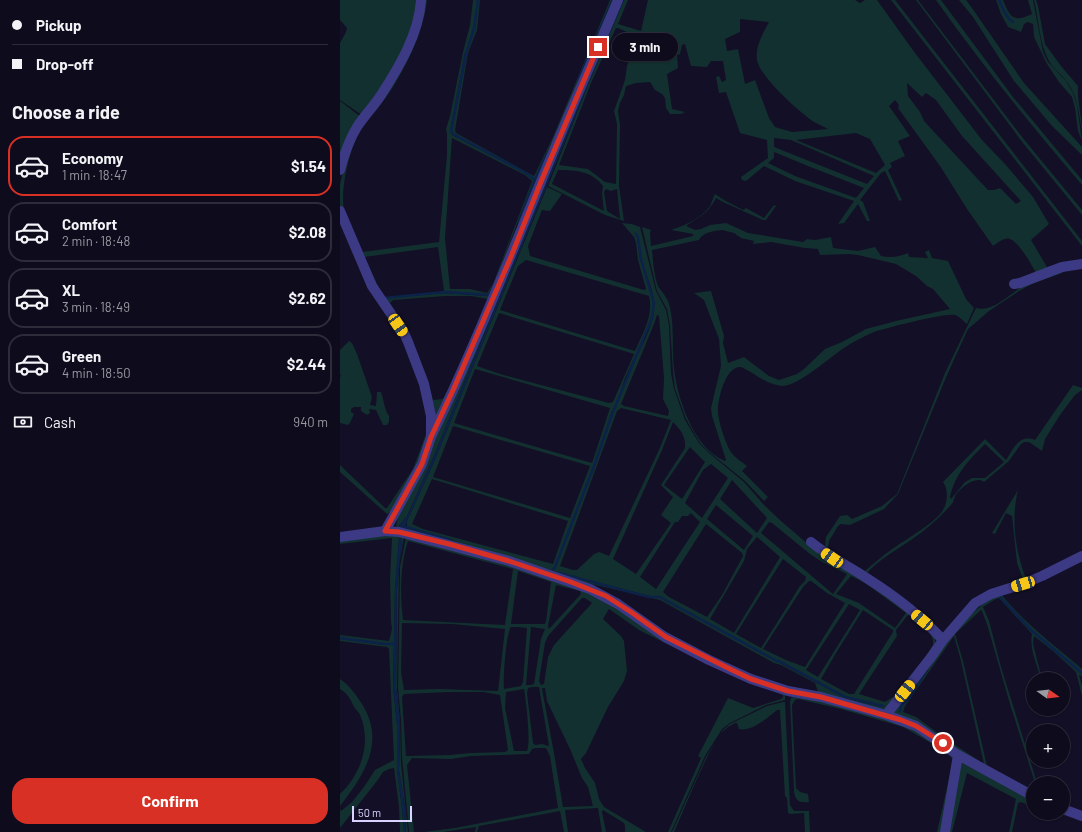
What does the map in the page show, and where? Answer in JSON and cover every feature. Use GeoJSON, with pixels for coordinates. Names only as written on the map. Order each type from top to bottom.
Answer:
{"type":"FeatureCollection","features":[{"type":"Feature","properties":{"kind":"street"},"geometry":{"type":"LineString","coordinates":[[340,170],[346,149],[356,128],[380,96],[407,51],[417,25],[421,0]]}},
{"type":"Feature","properties":{"kind":"street"},"geometry":{"type":"LineString","coordinates":[[385,531],[419,471],[431,437],[510,259],[618,0]]}},
{"type":"Feature","properties":{"kind":"street"},"geometry":{"type":"LineString","coordinates":[[340,211],[372,286],[404,333],[412,351],[424,384],[429,405],[431,416],[431,437]]}},
{"type":"Feature","properties":{"kind":"street"},"geometry":{"type":"LineString","coordinates":[[1014,284],[1062,267],[1082,264]]}},
{"type":"Feature","properties":{"kind":"street"},"geometry":{"type":"LineString","coordinates":[[340,537],[385,531],[399,532],[509,561],[571,582],[606,596],[655,630],[688,649],[751,679],[788,691],[821,697],[886,715],[916,726],[958,755],[1026,792]]}},
{"type":"Feature","properties":{"kind":"street"},"geometry":{"type":"LineString","coordinates":[[811,542],[820,550],[868,579],[897,600],[929,625],[942,640]]}},
{"type":"Feature","properties":{"kind":"street"},"geometry":{"type":"LineString","coordinates":[[886,715],[932,656],[942,640],[975,603],[991,594],[1023,584],[1042,576],[1082,556]]}},
{"type":"Feature","properties":{"kind":"street"},"geometry":{"type":"LineString","coordinates":[[945,832],[958,755]]}},
{"type":"Feature","properties":{"kind":"street"},"geometry":{"type":"LineString","coordinates":[[1070,812],[1082,816]]}},
{"type":"Feature","properties":{"kind":"green space"},"geometry":{"type":"Polygon","coordinates":[[[340,0],[419,0],[402,56],[362,115],[340,100],[340,43],[347,28],[340,20],[340,0]]]}},
{"type":"Feature","properties":{"kind":"green space"},"geometry":{"type":"Polygon","coordinates":[[[423,0],[427,0],[420,32],[406,63],[389,94],[363,126],[354,144],[347,167],[343,190],[344,210],[362,252],[439,242],[447,155],[446,129],[470,25],[473,0],[477,0],[474,29],[465,53],[450,131],[452,135],[525,173],[534,180],[494,284],[488,295],[444,291],[438,247],[364,257],[384,298],[445,293],[489,296],[495,284],[536,180],[556,137],[613,0],[615,0],[563,123],[537,181],[497,283],[453,386],[436,419],[434,418],[426,382],[412,346],[397,319],[371,282],[340,206],[340,184],[348,151],[358,129],[387,90],[410,50],[420,21],[423,0]],[[452,138],[445,238],[450,289],[470,289],[487,293],[493,284],[532,181],[525,175],[452,138]],[[445,296],[393,300],[390,303],[410,334],[428,380],[433,400],[443,399],[452,382],[488,299],[471,296],[445,296]]]}},
{"type":"Feature","properties":{"kind":"green space"},"geometry":{"type":"Polygon","coordinates":[[[478,0],[480,0],[477,30],[468,53],[455,130],[456,133],[534,176],[553,137],[610,0],[612,0],[555,136],[535,179],[526,172],[453,134],[452,131],[467,53],[475,29],[478,0]]]}},
{"type":"Feature","properties":{"kind":"green space"},"geometry":{"type":"Polygon","coordinates":[[[620,0],[622,0],[433,458],[407,516],[399,526],[405,529],[406,528],[458,544],[402,530],[396,526],[398,516],[421,473],[433,439],[492,308],[620,0]]]}},
{"type":"Feature","properties":{"kind":"green space"},"geometry":{"type":"Polygon","coordinates":[[[624,0],[628,0],[618,24],[641,31],[648,0],[855,0],[860,3],[865,0],[877,0],[915,53],[982,140],[1033,197],[1049,224],[1031,240],[1047,267],[1082,259],[1082,262],[1037,275],[1025,255],[1014,241],[1006,239],[993,246],[967,209],[940,166],[898,108],[899,105],[895,100],[889,106],[910,136],[898,141],[905,156],[890,163],[892,167],[888,170],[902,200],[899,201],[885,171],[881,173],[860,200],[863,202],[870,221],[867,221],[858,204],[844,223],[838,224],[854,201],[795,181],[764,166],[746,181],[742,180],[741,177],[768,158],[767,140],[740,133],[726,92],[719,93],[716,77],[719,76],[722,82],[726,80],[723,61],[711,61],[707,67],[691,66],[685,44],[682,45],[680,54],[677,55],[678,68],[667,74],[672,109],[685,112],[681,114],[670,114],[666,108],[665,98],[662,94],[655,90],[650,82],[636,83],[626,86],[618,111],[620,125],[619,186],[624,221],[605,215],[548,186],[624,0]],[[740,19],[740,32],[725,39],[727,51],[738,49],[745,84],[755,80],[769,118],[775,127],[792,132],[828,129],[814,122],[781,94],[760,67],[757,60],[757,50],[769,22],[740,19]],[[616,28],[591,83],[559,165],[588,169],[605,182],[616,184],[617,124],[614,111],[625,80],[632,49],[640,38],[616,28]],[[907,83],[908,96],[920,112],[924,121],[988,190],[1000,188],[1016,204],[1021,201],[962,136],[936,100],[926,93],[922,97],[907,83]],[[856,133],[796,140],[876,173],[885,165],[870,139],[856,133]],[[774,138],[774,147],[867,184],[874,176],[791,140],[774,138]],[[774,152],[774,158],[768,163],[795,176],[856,198],[864,188],[774,152]],[[558,170],[552,184],[604,211],[602,194],[603,186],[599,181],[583,172],[558,170]],[[606,189],[604,192],[607,211],[620,219],[617,189],[611,191],[606,189]]]}},
{"type":"Feature","properties":{"kind":"green space"},"geometry":{"type":"Polygon","coordinates":[[[891,0],[895,0],[1082,241],[1082,246],[891,0]]]}},
{"type":"Feature","properties":{"kind":"green space"},"geometry":{"type":"Polygon","coordinates":[[[916,0],[918,0],[1022,137],[1082,210],[1082,215],[1023,143],[916,0]]]}},
{"type":"Feature","properties":{"kind":"green space"},"geometry":{"type":"Polygon","coordinates":[[[936,0],[941,0],[1013,97],[1082,180],[1082,185],[1007,94],[936,0]]]}},
{"type":"Feature","properties":{"kind":"green space"},"geometry":{"type":"Polygon","coordinates":[[[959,0],[966,0],[1024,83],[1082,147],[1082,155],[1052,126],[1014,81],[973,17],[959,0]]]}},
{"type":"Feature","properties":{"kind":"green space"},"geometry":{"type":"Polygon","coordinates":[[[996,0],[999,0],[1006,16],[1014,23],[1006,15],[1000,0],[1003,0],[1008,11],[1013,17],[1020,18],[1032,14],[1028,0],[1033,0],[1043,52],[1048,62],[1066,81],[1073,93],[1077,105],[1082,141],[1078,131],[1072,97],[1059,82],[1047,64],[1034,37],[1033,24],[1028,22],[1024,24],[1021,32],[1008,27],[996,0]]]}},
{"type":"Feature","properties":{"kind":"green space"},"geometry":{"type":"Polygon","coordinates":[[[1034,0],[1036,0],[1038,6],[1045,44],[1078,86],[1082,132],[1078,106],[1074,93],[1065,79],[1051,64],[1043,47],[1034,0]]]}},
{"type":"Feature","properties":{"kind":"green space"},"geometry":{"type":"Polygon","coordinates":[[[340,101],[361,117],[340,155],[340,101]]]}},
{"type":"Feature","properties":{"kind":"green space"},"geometry":{"type":"Polygon","coordinates":[[[547,187],[562,194],[550,211],[542,210],[528,246],[530,256],[644,290],[646,289],[638,260],[636,243],[634,237],[622,223],[640,227],[656,291],[666,310],[669,325],[671,373],[674,389],[685,420],[699,443],[744,482],[764,505],[816,551],[866,580],[928,626],[934,635],[935,646],[933,652],[914,679],[887,709],[883,710],[850,703],[825,695],[790,689],[754,677],[688,646],[655,627],[629,607],[611,596],[627,605],[665,632],[723,662],[763,679],[787,687],[818,692],[815,683],[781,665],[774,663],[660,600],[587,583],[608,594],[584,583],[469,547],[551,572],[649,597],[660,598],[845,698],[883,707],[845,696],[775,660],[660,597],[650,596],[553,571],[556,567],[595,466],[616,406],[612,411],[594,465],[555,566],[551,570],[407,527],[407,521],[434,462],[547,187]],[[634,232],[637,237],[640,259],[650,290],[653,310],[648,329],[625,378],[616,406],[652,322],[654,312],[651,286],[641,258],[638,237],[634,232]],[[526,260],[518,266],[500,310],[635,351],[649,318],[650,303],[649,296],[526,260]],[[499,313],[477,366],[500,374],[609,403],[613,402],[634,354],[499,313]],[[657,315],[654,324],[621,404],[668,416],[669,411],[663,399],[664,378],[659,316],[657,315]],[[475,369],[454,423],[592,463],[610,408],[475,369]],[[621,408],[617,411],[560,566],[577,570],[594,554],[599,552],[609,556],[659,450],[671,420],[621,408]],[[673,422],[613,559],[636,574],[671,523],[661,515],[673,497],[661,485],[685,448],[685,440],[673,422]],[[453,426],[433,477],[570,518],[590,466],[453,426]],[[690,447],[664,485],[682,499],[705,462],[690,447]],[[711,464],[703,470],[685,503],[702,518],[728,478],[711,464]],[[432,479],[412,524],[423,529],[553,564],[568,521],[432,479]],[[732,480],[720,499],[757,533],[767,518],[732,480]],[[716,505],[707,519],[744,550],[753,536],[716,505]],[[691,513],[688,516],[682,516],[678,522],[675,522],[640,577],[656,589],[700,522],[691,513]],[[769,522],[761,533],[833,594],[847,574],[822,562],[810,554],[772,523],[769,522]],[[706,524],[663,592],[669,597],[707,617],[722,595],[743,556],[742,553],[706,524]],[[757,537],[747,549],[744,561],[710,619],[734,633],[780,557],[757,537]],[[783,559],[736,634],[761,648],[800,586],[805,581],[806,577],[783,559]],[[851,576],[836,594],[859,603],[895,628],[906,613],[865,583],[851,576]],[[811,581],[803,587],[763,649],[805,667],[845,603],[827,593],[811,581]],[[849,604],[806,670],[818,677],[860,610],[849,604]],[[863,610],[821,679],[849,694],[854,694],[893,632],[893,630],[863,610]],[[909,615],[896,630],[897,636],[859,694],[885,702],[896,695],[914,674],[933,645],[933,640],[929,631],[909,615]]]}},
{"type":"Feature","properties":{"kind":"green space"},"geometry":{"type":"Polygon","coordinates":[[[715,194],[743,210],[746,208],[764,218],[774,205],[776,206],[766,220],[763,220],[716,198],[706,212],[699,217],[707,210],[715,194]]]}},
{"type":"Feature","properties":{"kind":"green space"},"geometry":{"type":"Polygon","coordinates":[[[696,219],[686,226],[695,230],[710,225],[726,223],[748,233],[803,242],[807,239],[815,240],[831,237],[833,248],[858,251],[875,247],[881,256],[885,257],[895,257],[908,253],[909,257],[928,258],[925,252],[929,250],[932,258],[948,261],[966,299],[974,308],[967,324],[960,317],[949,315],[915,321],[874,332],[847,346],[806,376],[789,385],[776,385],[741,367],[731,371],[724,382],[720,396],[718,412],[720,424],[731,452],[736,458],[747,466],[742,471],[768,497],[764,501],[745,481],[709,452],[700,443],[686,419],[675,389],[670,325],[667,309],[657,291],[642,227],[651,230],[651,246],[693,236],[693,234],[671,230],[696,219]],[[722,230],[712,231],[703,235],[699,240],[652,250],[657,282],[667,300],[670,309],[672,320],[674,368],[683,407],[696,434],[704,446],[714,455],[725,461],[726,460],[712,416],[711,408],[721,366],[719,339],[704,300],[694,293],[711,291],[724,336],[723,343],[728,363],[744,357],[769,376],[779,380],[797,374],[825,349],[866,329],[950,309],[933,289],[927,286],[916,276],[896,264],[858,255],[820,255],[818,249],[771,242],[753,244],[754,241],[741,238],[734,233],[722,230]]]}},
{"type":"Feature","properties":{"kind":"green space"},"geometry":{"type":"Polygon","coordinates":[[[1082,266],[1063,271],[1062,273],[1032,284],[1019,291],[989,311],[968,329],[947,375],[898,494],[884,509],[850,525],[841,524],[838,526],[829,541],[829,551],[865,571],[888,552],[928,525],[941,513],[947,498],[947,491],[943,482],[985,439],[1006,460],[1018,443],[1025,439],[1035,440],[1073,385],[1082,388],[1082,390],[1075,395],[1060,415],[1045,439],[1042,451],[1029,442],[1024,442],[1021,444],[1009,461],[984,482],[977,480],[965,485],[956,494],[951,505],[932,524],[881,560],[865,575],[832,556],[825,547],[826,537],[840,516],[847,515],[852,519],[882,506],[897,494],[945,373],[976,308],[983,309],[990,307],[997,304],[1028,283],[1041,277],[1075,267],[1082,266]],[[985,444],[959,474],[952,489],[951,499],[965,482],[972,478],[985,478],[1004,462],[985,444]]]}},
{"type":"Feature","properties":{"kind":"green space"},"geometry":{"type":"Polygon","coordinates":[[[349,341],[352,343],[357,354],[372,397],[370,405],[376,406],[377,392],[381,392],[389,416],[389,422],[387,425],[383,425],[376,410],[369,409],[370,413],[367,415],[361,411],[361,407],[354,407],[351,409],[351,412],[354,414],[348,425],[340,423],[340,350],[349,341]]]}},
{"type":"Feature","properties":{"kind":"green space"},"geometry":{"type":"Polygon","coordinates":[[[429,426],[421,460],[391,511],[387,514],[340,472],[340,465],[385,508],[387,508],[413,469],[429,426]]]}},
{"type":"Feature","properties":{"kind":"green space"},"geometry":{"type":"Polygon","coordinates":[[[1018,490],[1015,512],[1015,534],[1019,557],[1026,579],[1024,582],[1017,563],[1012,516],[1006,513],[995,534],[992,533],[1018,490]]]}},
{"type":"Feature","properties":{"kind":"green space"},"geometry":{"type":"Polygon","coordinates":[[[389,535],[404,536],[400,564],[402,539],[399,538],[395,589],[394,643],[386,644],[340,638],[340,635],[389,641],[392,629],[390,579],[392,538],[340,544],[340,541],[389,535]]]}},
{"type":"Feature","properties":{"kind":"green space"},"geometry":{"type":"Polygon","coordinates":[[[406,537],[465,552],[587,591],[785,694],[785,700],[766,705],[730,723],[722,729],[705,756],[671,832],[668,832],[701,758],[698,756],[728,698],[753,708],[781,699],[783,695],[737,678],[669,645],[639,630],[609,609],[603,619],[621,636],[624,641],[627,671],[624,681],[608,707],[586,753],[581,759],[595,783],[599,799],[604,807],[646,832],[625,832],[624,823],[603,810],[602,812],[606,832],[602,832],[598,808],[565,810],[568,832],[564,832],[560,811],[479,826],[477,832],[475,832],[476,827],[443,832],[424,832],[455,828],[558,808],[550,756],[546,748],[536,748],[532,749],[529,754],[471,756],[451,759],[412,758],[407,765],[414,832],[409,832],[402,757],[398,688],[400,567],[406,537]],[[408,541],[403,560],[401,600],[403,620],[505,625],[513,569],[408,541]],[[518,571],[511,624],[545,624],[551,582],[518,571]],[[556,585],[548,626],[549,629],[581,594],[580,591],[556,585]],[[582,598],[548,636],[545,643],[539,681],[541,685],[544,684],[548,657],[554,645],[592,603],[585,598],[582,598]],[[402,623],[401,672],[404,690],[439,689],[498,691],[505,629],[452,624],[402,623]],[[511,627],[506,647],[504,689],[521,686],[523,682],[527,628],[511,627]],[[531,627],[526,685],[534,684],[541,639],[545,629],[531,627]],[[539,687],[528,688],[527,693],[533,743],[535,745],[542,744],[549,746],[539,687]],[[543,688],[542,689],[563,807],[593,806],[588,787],[582,778],[547,701],[545,688],[543,688]],[[524,689],[506,692],[505,708],[514,751],[527,751],[528,746],[528,721],[524,689]],[[449,692],[404,694],[402,697],[406,756],[505,752],[508,750],[500,695],[483,692],[449,692]]]}},
{"type":"Feature","properties":{"kind":"green space"},"geometry":{"type":"Polygon","coordinates":[[[1082,558],[1082,561],[1037,582],[1018,590],[1001,594],[1019,615],[1082,669],[1082,673],[1032,630],[999,595],[996,594],[985,600],[953,631],[976,605],[993,594],[1038,580],[1082,558]]]}},
{"type":"Feature","properties":{"kind":"green space"},"geometry":{"type":"Polygon","coordinates":[[[399,569],[397,688],[400,720],[401,763],[408,832],[406,832],[405,807],[399,770],[400,725],[396,687],[397,589],[399,569]]]}},
{"type":"Feature","properties":{"kind":"green space"},"geometry":{"type":"Polygon","coordinates":[[[998,596],[1031,631],[1082,674],[1082,676],[1079,675],[1082,686],[1082,696],[1076,672],[1034,636],[1033,644],[1040,672],[1039,672],[1032,651],[1032,634],[999,598],[983,607],[989,621],[1001,667],[1026,748],[1026,755],[982,611],[981,610],[955,634],[963,661],[987,766],[1026,786],[1026,788],[982,766],[926,729],[893,713],[893,710],[916,682],[949,635],[909,696],[901,705],[900,711],[951,635],[986,601],[998,596]],[[954,636],[905,706],[903,712],[916,717],[984,764],[954,636]]]}},
{"type":"Feature","properties":{"kind":"green space"},"geometry":{"type":"Polygon","coordinates":[[[340,639],[394,645],[393,687],[397,725],[397,770],[404,832],[400,832],[399,807],[394,768],[383,772],[340,828],[340,809],[341,811],[352,802],[375,770],[394,760],[389,649],[387,647],[340,641],[340,639]]]}},
{"type":"Feature","properties":{"kind":"green space"},"geometry":{"type":"Polygon","coordinates":[[[340,679],[360,701],[368,715],[372,729],[372,743],[370,756],[364,769],[357,782],[340,806],[340,794],[354,777],[359,768],[365,736],[359,713],[345,692],[340,689],[340,679]]]}},
{"type":"Feature","properties":{"kind":"green space"},"geometry":{"type":"Polygon","coordinates":[[[793,697],[837,704],[910,727],[954,757],[943,832],[937,832],[953,761],[951,757],[938,747],[903,727],[841,709],[798,699],[795,700],[792,705],[796,788],[800,792],[808,794],[809,802],[798,801],[795,797],[794,791],[790,702],[791,698],[793,697]]]}},
{"type":"Feature","properties":{"kind":"green space"},"geometry":{"type":"Polygon","coordinates":[[[785,702],[790,805],[794,811],[809,811],[810,832],[805,832],[804,813],[788,813],[787,798],[785,796],[780,710],[777,710],[759,724],[749,728],[739,729],[737,723],[735,723],[721,733],[730,724],[767,706],[785,702]]]}},
{"type":"Feature","properties":{"kind":"green space"},"geometry":{"type":"Polygon","coordinates":[[[718,738],[701,769],[674,832],[672,832],[706,757],[718,738]]]}},
{"type":"Feature","properties":{"kind":"green space"},"geometry":{"type":"Polygon","coordinates":[[[960,762],[1026,795],[1026,804],[1021,802],[1018,803],[1012,832],[1009,832],[1016,799],[967,773],[952,832],[948,832],[960,762]]]}},
{"type":"Feature","properties":{"kind":"green space"},"geometry":{"type":"Polygon","coordinates":[[[1030,768],[1032,768],[1035,776],[1033,776],[1030,768]]]}},
{"type":"Feature","properties":{"kind":"water"},"geometry":{"type":"Polygon","coordinates":[[[622,0],[624,0],[434,462],[407,521],[405,529],[399,526],[407,516],[433,458],[622,0]]]}},
{"type":"Feature","properties":{"kind":"water"},"geometry":{"type":"Polygon","coordinates":[[[399,538],[402,539],[397,589],[396,687],[400,725],[399,770],[405,807],[406,832],[404,832],[397,770],[397,725],[393,687],[395,589],[399,538]]]}},
{"type":"Feature","properties":{"kind":"waterway"},"geometry":{"type":"LineString","coordinates":[[478,0],[474,29],[466,53],[451,131],[453,134],[526,173],[535,180]]}},
{"type":"Feature","properties":{"kind":"waterway"},"geometry":{"type":"LineString","coordinates":[[999,0],[1006,15],[1013,22]]}},
{"type":"Feature","properties":{"kind":"waterway"},"geometry":{"type":"LineString","coordinates":[[579,78],[612,2]]}},
{"type":"Feature","properties":{"kind":"waterway"},"geometry":{"type":"LineString","coordinates":[[519,222],[547,154]]}},
{"type":"Feature","properties":{"kind":"waterway"},"geometry":{"type":"LineString","coordinates":[[552,571],[555,567],[594,466],[613,412],[652,318],[654,303],[641,259],[638,237],[636,234]]}},
{"type":"Feature","properties":{"kind":"waterway"},"geometry":{"type":"LineString","coordinates":[[384,298],[444,292],[489,295],[491,291]]}},
{"type":"Feature","properties":{"kind":"waterway"},"geometry":{"type":"LineString","coordinates":[[406,527],[451,540]]}},
{"type":"Feature","properties":{"kind":"waterway"},"geometry":{"type":"LineString","coordinates":[[559,573],[649,597],[660,597],[845,697],[883,706]]}},
{"type":"Feature","properties":{"kind":"waterway"},"geometry":{"type":"LineString","coordinates":[[998,595],[1031,630],[1082,673]]}},
{"type":"Feature","properties":{"kind":"waterway"},"geometry":{"type":"LineString","coordinates":[[340,638],[395,644]]}},
{"type":"Feature","properties":{"kind":"waterway"},"geometry":{"type":"LineString","coordinates":[[900,711],[902,705],[910,697],[924,674]]}},
{"type":"Feature","properties":{"kind":"route"},"geometry":{"type":"LineString","coordinates":[[598,47],[561,133],[510,259],[431,437],[422,464],[385,531],[392,530],[449,544],[509,561],[590,589],[606,596],[666,637],[751,679],[788,691],[821,697],[901,720],[916,726],[943,743]]}}]}
